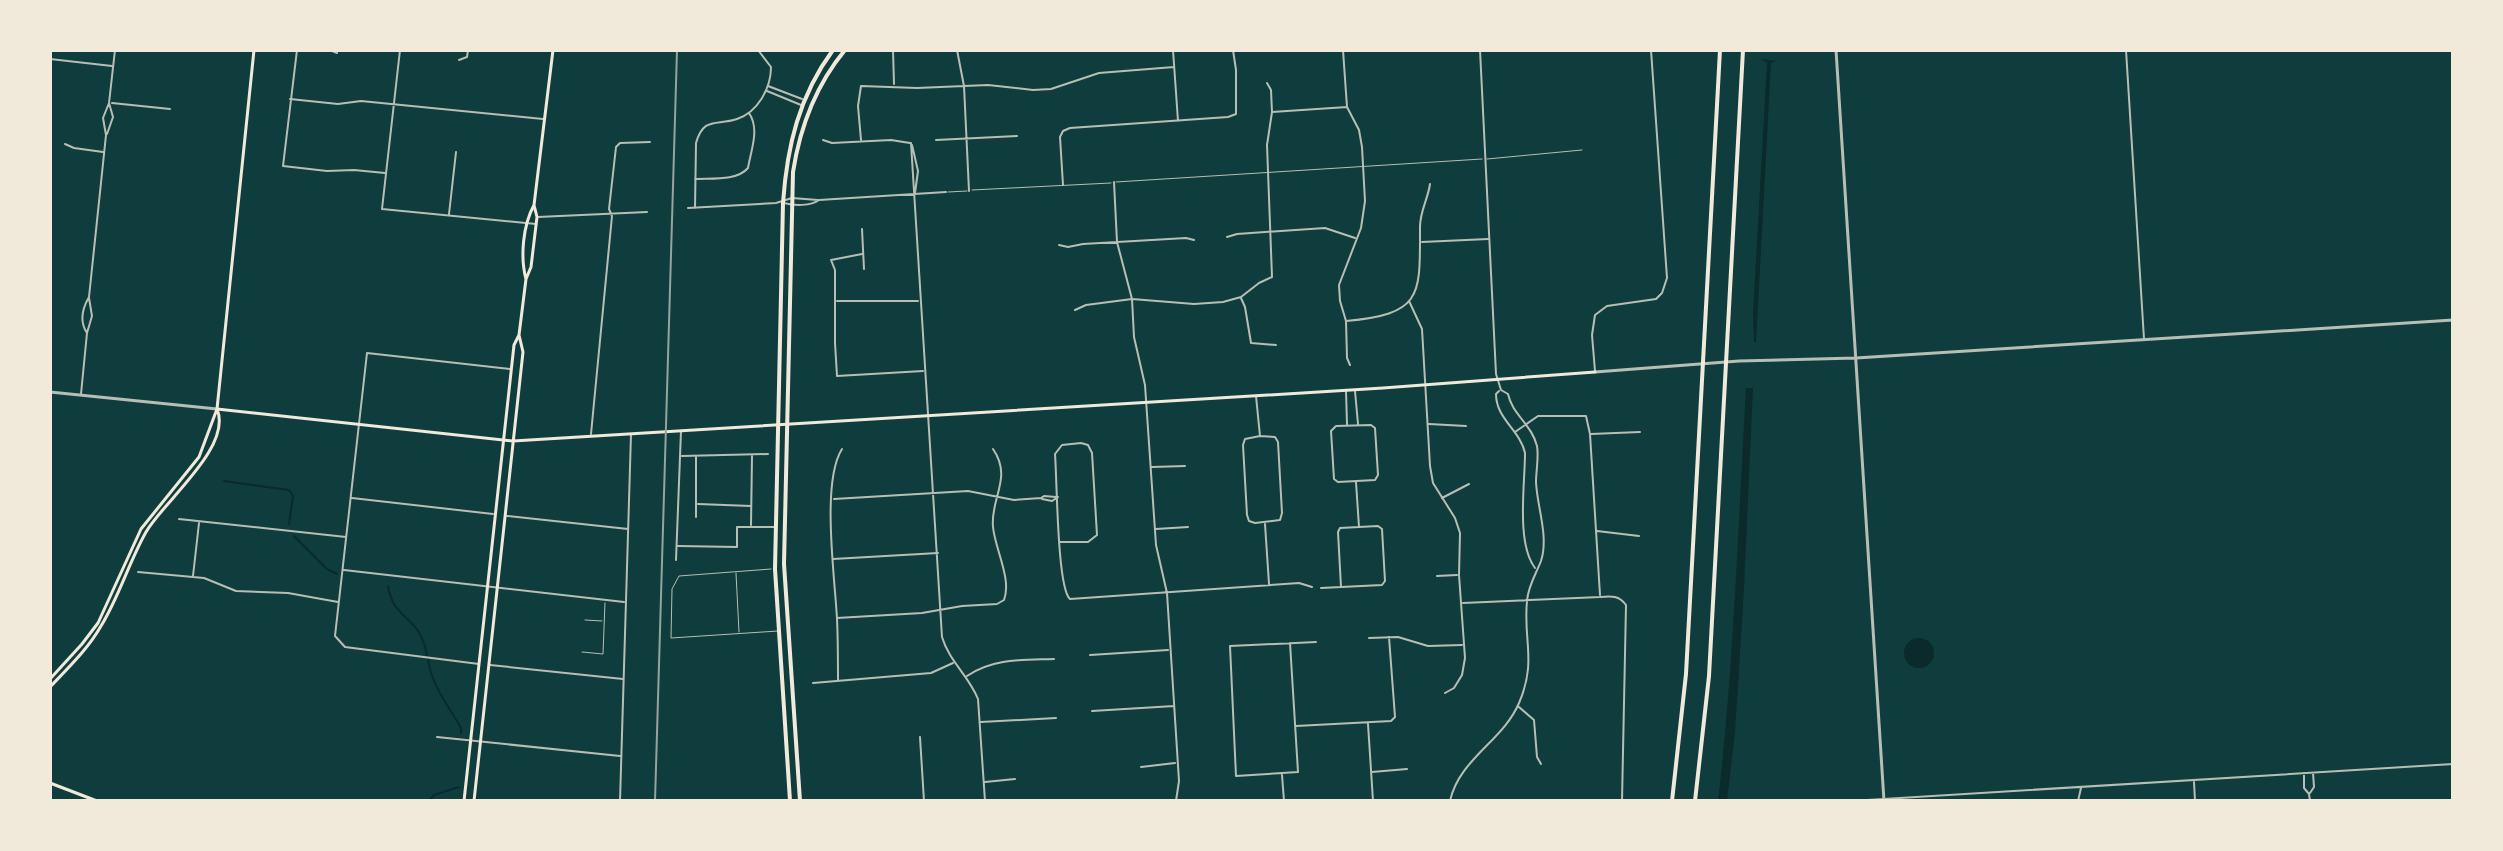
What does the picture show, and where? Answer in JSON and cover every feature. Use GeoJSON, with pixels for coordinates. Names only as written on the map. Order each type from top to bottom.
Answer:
{"type":"FeatureCollection","features":[{"type":"Feature","properties":{"kind":"main road"},"geometry":{"type":"LineString","coordinates":[[50,679],[98,623],[141,529],[199,457],[217,409],[254,50]]}},
{"type":"Feature","properties":{"kind":"main road"},"geometry":{"type":"LineString","coordinates":[[790,801],[775,569],[783,203],[787,157],[802,102],[833,50]]}},
{"type":"Feature","properties":{"kind":"main road"},"geometry":{"type":"LineString","coordinates":[[800,801],[784,564],[792,198],[796,157],[810,107],[845,50]]}},
{"type":"Feature","properties":{"kind":"main road"},"geometry":{"type":"LineString","coordinates":[[1672,801],[1686,674],[1720,50]]}},
{"type":"Feature","properties":{"kind":"main road"},"geometry":{"type":"LineString","coordinates":[[1695,801],[1710,661],[1743,50]]}},
{"type":"Feature","properties":{"kind":"main road"},"geometry":{"type":"LineString","coordinates":[[526,279],[522,265],[527,223],[534,205],[551,51]]}},
{"type":"Feature","properties":{"kind":"main road"},"geometry":{"type":"LineString","coordinates":[[464,801],[514,345],[519,335],[537,217],[534,205]]}},
{"type":"Feature","properties":{"kind":"main road"},"geometry":{"type":"LineString","coordinates":[[474,801],[523,347],[519,335]]}},
{"type":"Feature","properties":{"kind":"main road"},"geometry":{"type":"LineString","coordinates":[[217,409],[513,441],[1595,372]]}},
{"type":"Feature","properties":{"kind":"main road"},"geometry":{"type":"LineString","coordinates":[[50,687],[94,637],[146,532],[204,460],[218,428],[220,416],[217,409]]}},
{"type":"Feature","properties":{"kind":"main road"},"geometry":{"type":"LineString","coordinates":[[50,783],[97,801]]}},
{"type":"Feature","properties":{"kind":"street"},"geometry":{"type":"LineString","coordinates":[[106,135],[103,118],[109,103],[115,50]]}},
{"type":"Feature","properties":{"kind":"street"},"geometry":{"type":"LineString","coordinates":[[297,50],[283,166],[386,173]]}},
{"type":"Feature","properties":{"kind":"street"},"geometry":{"type":"LineString","coordinates":[[330,50],[337,53]]}},
{"type":"Feature","properties":{"kind":"street"},"geometry":{"type":"LineString","coordinates":[[400,50],[382,209],[536,224]]}},
{"type":"Feature","properties":{"kind":"street"},"geometry":{"type":"LineString","coordinates":[[459,60],[467,57],[468,50]]}},
{"type":"Feature","properties":{"kind":"street"},"geometry":{"type":"LineString","coordinates":[[695,208],[696,143],[704,126],[737,119],[748,112],[766,91],[771,67],[758,50]]}},
{"type":"Feature","properties":{"kind":"street"},"geometry":{"type":"LineString","coordinates":[[893,50],[894,85]]}},
{"type":"Feature","properties":{"kind":"street"},"geometry":{"type":"LineString","coordinates":[[957,50],[964,86],[969,191]]}},
{"type":"Feature","properties":{"kind":"street"},"geometry":{"type":"LineString","coordinates":[[1173,50],[1178,121]]}},
{"type":"Feature","properties":{"kind":"street"},"geometry":{"type":"LineString","coordinates":[[1063,185],[1060,137],[1063,131],[1236,114],[1233,50]]}},
{"type":"Feature","properties":{"kind":"street"},"geometry":{"type":"LineString","coordinates":[[1343,50],[1347,107],[1359,130],[1363,166],[1364,213],[1339,285],[1350,365]]}},
{"type":"Feature","properties":{"kind":"street"},"geometry":{"type":"LineString","coordinates":[[1450,801],[1456,782],[1466,766],[1503,728],[1518,706],[1527,681],[1530,657],[1527,600],[1541,561],[1542,516],[1536,485],[1536,445],[1526,423],[1510,403],[1508,394],[1501,390],[1498,380],[1480,50]]}},
{"type":"Feature","properties":{"kind":"street"},"geometry":{"type":"LineString","coordinates":[[1651,50],[1667,278],[1662,293],[1656,299],[1607,306],[1595,315],[1592,335],[1595,372],[2453,320]]}},
{"type":"Feature","properties":{"kind":"street"},"geometry":{"type":"LineString","coordinates":[[1836,50],[1884,800]]}},
{"type":"Feature","properties":{"kind":"street"},"geometry":{"type":"LineString","coordinates":[[2126,50],[2144,340]]}},
{"type":"Feature","properties":{"kind":"street"},"geometry":{"type":"LineString","coordinates":[[50,59],[113,66]]}},
{"type":"Feature","properties":{"kind":"street"},"geometry":{"type":"LineString","coordinates":[[861,140],[858,106],[861,86],[1051,89],[1099,73],[1174,67]]}},
{"type":"Feature","properties":{"kind":"street"},"geometry":{"type":"LineString","coordinates":[[1075,310],[1086,305],[1132,299],[1194,304],[1223,302],[1241,297],[1272,277],[1267,137],[1272,112],[1271,90],[1267,83]]}},
{"type":"Feature","properties":{"kind":"street"},"geometry":{"type":"LineString","coordinates":[[768,86],[802,102]]}},
{"type":"Feature","properties":{"kind":"street"},"geometry":{"type":"LineString","coordinates":[[766,91],[802,102]]}},
{"type":"Feature","properties":{"kind":"street"},"geometry":{"type":"LineString","coordinates":[[290,99],[338,104],[361,101],[543,119]]}},
{"type":"Feature","properties":{"kind":"street"},"geometry":{"type":"LineString","coordinates":[[109,103],[170,109]]}},
{"type":"Feature","properties":{"kind":"street"},"geometry":{"type":"LineString","coordinates":[[87,333],[82,314],[89,297],[106,135],[113,117],[109,103]]}},
{"type":"Feature","properties":{"kind":"street"},"geometry":{"type":"LineString","coordinates":[[1272,112],[1347,107]]}},
{"type":"Feature","properties":{"kind":"street"},"geometry":{"type":"LineString","coordinates":[[695,179],[736,176],[748,168],[755,129],[748,112]]}},
{"type":"Feature","properties":{"kind":"street"},"geometry":{"type":"LineString","coordinates":[[936,140],[1017,136]]}},
{"type":"Feature","properties":{"kind":"street"},"geometry":{"type":"LineString","coordinates":[[823,140],[832,143],[861,140],[911,143]]}},
{"type":"Feature","properties":{"kind":"street"},"geometry":{"type":"LineString","coordinates":[[591,436],[616,147],[620,143],[650,142]]}},
{"type":"Feature","properties":{"kind":"street"},"geometry":{"type":"LineString","coordinates":[[911,143],[912,187],[915,194]]}},
{"type":"Feature","properties":{"kind":"street"},"geometry":{"type":"LineString","coordinates":[[911,143],[918,171],[915,194],[924,371],[942,637],[978,699],[985,801]]}},
{"type":"Feature","properties":{"kind":"street"},"geometry":{"type":"LineString","coordinates":[[65,144],[104,152]]}},
{"type":"Feature","properties":{"kind":"street"},"geometry":{"type":"LineString","coordinates":[[449,216],[456,152]]}},
{"type":"Feature","properties":{"kind":"street"},"geometry":{"type":"LineString","coordinates":[[1114,182],[1117,242],[1132,299],[1134,337],[1145,385],[1156,552],[1167,593],[1177,762],[1176,801]]}},
{"type":"Feature","properties":{"kind":"street"},"geometry":{"type":"LineString","coordinates":[[1346,321],[1381,317],[1409,301],[1420,281],[1421,211],[1430,184]]}},
{"type":"Feature","properties":{"kind":"street"},"geometry":{"type":"LineString","coordinates":[[783,203],[792,198],[819,200],[946,192]]}},
{"type":"Feature","properties":{"kind":"street"},"geometry":{"type":"LineString","coordinates":[[688,208],[792,205],[816,203],[819,200]]}},
{"type":"Feature","properties":{"kind":"street"},"geometry":{"type":"LineString","coordinates":[[537,217],[647,212]]}},
{"type":"Feature","properties":{"kind":"street"},"geometry":{"type":"LineString","coordinates":[[1227,237],[1325,228],[1357,238]]}},
{"type":"Feature","properties":{"kind":"street"},"geometry":{"type":"LineString","coordinates":[[862,229],[864,269]]}},
{"type":"Feature","properties":{"kind":"street"},"geometry":{"type":"LineString","coordinates":[[1421,242],[1489,239]]}},
{"type":"Feature","properties":{"kind":"street"},"geometry":{"type":"LineString","coordinates":[[1059,245],[1194,240]]}},
{"type":"Feature","properties":{"kind":"street"},"geometry":{"type":"LineString","coordinates":[[862,254],[831,260],[835,270],[837,376],[924,371]]}},
{"type":"Feature","properties":{"kind":"street"},"geometry":{"type":"LineString","coordinates":[[81,395],[92,310],[89,297]]}},
{"type":"Feature","properties":{"kind":"street"},"geometry":{"type":"LineString","coordinates":[[1241,297],[1251,343],[1276,345]]}},
{"type":"Feature","properties":{"kind":"street"},"geometry":{"type":"LineString","coordinates":[[836,301],[921,301]]}},
{"type":"Feature","properties":{"kind":"street"},"geometry":{"type":"LineString","coordinates":[[1409,301],[1422,329],[1433,483],[1455,518],[1460,533],[1459,575],[1465,658],[1462,675],[1454,688],[1445,693]]}},
{"type":"Feature","properties":{"kind":"street"},"geometry":{"type":"LineString","coordinates":[[480,664],[345,647],[335,636],[367,353],[511,369]]}},
{"type":"Feature","properties":{"kind":"street"},"geometry":{"type":"LineString","coordinates":[[1346,389],[1348,426]]}},
{"type":"Feature","properties":{"kind":"street"},"geometry":{"type":"LineString","coordinates":[[1355,389],[1358,425]]}},
{"type":"Feature","properties":{"kind":"street"},"geometry":{"type":"LineString","coordinates":[[1501,390],[1496,394],[1497,409],[1523,443],[1525,453],[1524,513],[1529,559],[1536,569]]}},
{"type":"Feature","properties":{"kind":"street"},"geometry":{"type":"LineString","coordinates":[[50,392],[217,409]]}},
{"type":"Feature","properties":{"kind":"street"},"geometry":{"type":"LineString","coordinates":[[1256,394],[1260,436]]}},
{"type":"Feature","properties":{"kind":"street"},"geometry":{"type":"LineString","coordinates":[[1515,432],[1538,416],[1586,416],[1590,434],[1600,597]]}},
{"type":"Feature","properties":{"kind":"street"},"geometry":{"type":"LineString","coordinates":[[1428,424],[1466,426]]}},
{"type":"Feature","properties":{"kind":"street"},"geometry":{"type":"LineString","coordinates":[[1358,425],[1375,428],[1378,475],[1375,480],[1338,482],[1334,479],[1331,431],[1336,426],[1358,425]]}},
{"type":"Feature","properties":{"kind":"street"},"geometry":{"type":"LineString","coordinates":[[676,560],[681,430]]}},
{"type":"Feature","properties":{"kind":"street"},"geometry":{"type":"LineString","coordinates":[[1590,434],[1640,432]]}},
{"type":"Feature","properties":{"kind":"street"},"geometry":{"type":"LineString","coordinates":[[620,801],[631,433]]}},
{"type":"Feature","properties":{"kind":"street"},"geometry":{"type":"LineString","coordinates":[[1260,436],[1275,437],[1278,442],[1282,513],[1280,520],[1265,523],[1249,521],[1247,515],[1243,445],[1245,439],[1260,436]]}},
{"type":"Feature","properties":{"kind":"street"},"geometry":{"type":"LineString","coordinates":[[1060,542],[1088,542],[1097,535],[1092,453],[1085,444],[1065,443],[1056,450],[1060,542],[1063,589],[1070,599],[1269,584],[1299,583],[1312,587]]}},
{"type":"Feature","properties":{"kind":"street"},"geometry":{"type":"LineString","coordinates":[[838,681],[837,618],[831,559],[833,470],[842,449]]}},
{"type":"Feature","properties":{"kind":"street"},"geometry":{"type":"LineString","coordinates":[[837,618],[922,613],[997,604],[1006,597],[993,524],[1002,473],[1000,459],[993,449]]}},
{"type":"Feature","properties":{"kind":"street"},"geometry":{"type":"LineString","coordinates":[[681,456],[768,454]]}},
{"type":"Feature","properties":{"kind":"street"},"geometry":{"type":"LineString","coordinates":[[751,526],[752,455]]}},
{"type":"Feature","properties":{"kind":"street"},"geometry":{"type":"LineString","coordinates":[[696,456],[696,517]]}},
{"type":"Feature","properties":{"kind":"street"},"geometry":{"type":"LineString","coordinates":[[1151,467],[1185,466]]}},
{"type":"Feature","properties":{"kind":"street"},"geometry":{"type":"LineString","coordinates":[[1356,481],[1359,527]]}},
{"type":"Feature","properties":{"kind":"street"},"geometry":{"type":"LineString","coordinates":[[1441,499],[1469,484]]}},
{"type":"Feature","properties":{"kind":"street"},"geometry":{"type":"LineString","coordinates":[[833,499],[977,491],[1023,500],[1058,497]]}},
{"type":"Feature","properties":{"kind":"street"},"geometry":{"type":"LineString","coordinates":[[352,498],[494,515]]}},
{"type":"Feature","properties":{"kind":"street"},"geometry":{"type":"LineString","coordinates":[[697,504],[751,506]]}},
{"type":"Feature","properties":{"kind":"street"},"geometry":{"type":"LineString","coordinates":[[506,516],[628,529]]}},
{"type":"Feature","properties":{"kind":"street"},"geometry":{"type":"LineString","coordinates":[[179,519],[347,537]]}},
{"type":"Feature","properties":{"kind":"street"},"geometry":{"type":"LineString","coordinates":[[193,577],[200,521]]}},
{"type":"Feature","properties":{"kind":"street"},"geometry":{"type":"LineString","coordinates":[[1265,523],[1269,584]]}},
{"type":"Feature","properties":{"kind":"street"},"geometry":{"type":"LineString","coordinates":[[1321,588],[1382,585],[1385,581],[1382,529],[1378,526],[1340,528],[1341,587]]}},
{"type":"Feature","properties":{"kind":"street"},"geometry":{"type":"LineString","coordinates":[[677,546],[737,547],[737,527],[776,527]]}},
{"type":"Feature","properties":{"kind":"street"},"geometry":{"type":"LineString","coordinates":[[1155,529],[1188,527]]}},
{"type":"Feature","properties":{"kind":"street"},"geometry":{"type":"LineString","coordinates":[[1596,531],[1639,536]]}},
{"type":"Feature","properties":{"kind":"street"},"geometry":{"type":"LineString","coordinates":[[831,559],[938,553]]}},
{"type":"Feature","properties":{"kind":"street"},"geometry":{"type":"LineString","coordinates":[[343,570],[626,603]]}},
{"type":"Feature","properties":{"kind":"street"},"geometry":{"type":"LineString","coordinates":[[138,572],[204,578],[236,591],[288,593],[339,602]]}},
{"type":"Feature","properties":{"kind":"street"},"geometry":{"type":"LineString","coordinates":[[1437,576],[1459,575]]}},
{"type":"Feature","properties":{"kind":"street"},"geometry":{"type":"LineString","coordinates":[[1461,603],[1615,596],[1622,599],[1626,605],[1622,801]]}},
{"type":"Feature","properties":{"kind":"street"},"geometry":{"type":"LineString","coordinates":[[1295,727],[1391,721],[1395,717],[1389,637]]}},
{"type":"Feature","properties":{"kind":"street"},"geometry":{"type":"LineString","coordinates":[[1369,638],[1398,637],[1428,646],[1463,645]]}},
{"type":"Feature","properties":{"kind":"street"},"geometry":{"type":"LineString","coordinates":[[1290,643],[1298,772],[1236,776],[1230,646],[1290,643],[1316,642]]}},
{"type":"Feature","properties":{"kind":"street"},"geometry":{"type":"LineString","coordinates":[[1090,655],[1170,650]]}},
{"type":"Feature","properties":{"kind":"street"},"geometry":{"type":"LineString","coordinates":[[966,676],[996,662],[1054,659]]}},
{"type":"Feature","properties":{"kind":"street"},"geometry":{"type":"LineString","coordinates":[[813,683],[931,673],[955,662]]}},
{"type":"Feature","properties":{"kind":"street"},"geometry":{"type":"LineString","coordinates":[[489,665],[624,679]]}},
{"type":"Feature","properties":{"kind":"street"},"geometry":{"type":"LineString","coordinates":[[1092,711],[1174,706]]}},
{"type":"Feature","properties":{"kind":"street"},"geometry":{"type":"LineString","coordinates":[[1518,706],[1534,720],[1537,757],[1541,764]]}},
{"type":"Feature","properties":{"kind":"street"},"geometry":{"type":"LineString","coordinates":[[980,722],[1056,718]]}},
{"type":"Feature","properties":{"kind":"street"},"geometry":{"type":"LineString","coordinates":[[1368,723],[1373,801]]}},
{"type":"Feature","properties":{"kind":"street"},"geometry":{"type":"LineString","coordinates":[[437,737],[621,756]]}},
{"type":"Feature","properties":{"kind":"street"},"geometry":{"type":"LineString","coordinates":[[920,737],[924,801]]}},
{"type":"Feature","properties":{"kind":"street"},"geometry":{"type":"LineString","coordinates":[[1141,767],[1177,762]]}},
{"type":"Feature","properties":{"kind":"street"},"geometry":{"type":"LineString","coordinates":[[1851,801],[2453,764]]}},
{"type":"Feature","properties":{"kind":"street"},"geometry":{"type":"LineString","coordinates":[[1371,772],[1407,769]]}},
{"type":"Feature","properties":{"kind":"street"},"geometry":{"type":"LineString","coordinates":[[2304,773],[2304,788],[2310,801]]}},
{"type":"Feature","properties":{"kind":"street"},"geometry":{"type":"LineString","coordinates":[[2309,794],[2314,787],[2313,773]]}},
{"type":"Feature","properties":{"kind":"street"},"geometry":{"type":"LineString","coordinates":[[1281,774],[1284,801]]}},
{"type":"Feature","properties":{"kind":"street"},"geometry":{"type":"LineString","coordinates":[[984,782],[1015,779]]}},
{"type":"Feature","properties":{"kind":"street"},"geometry":{"type":"LineString","coordinates":[[2194,781],[2195,801]]}},
{"type":"Feature","properties":{"kind":"street"},"geometry":{"type":"LineString","coordinates":[[2078,801],[2081,788]]}},
{"type":"Feature","properties":{"kind":"street"},"geometry":{"type":"LineString","coordinates":[[331,801],[350,801]]}},
{"type":"Feature","properties":{"kind":"lane"},"geometry":{"type":"LineString","coordinates":[[946,192],[1485,159],[1582,150]]}},
{"type":"Feature","properties":{"kind":"lane"},"geometry":{"type":"LineString","coordinates":[[775,569],[679,576],[672,589],[671,638],[788,631]]}},
{"type":"Feature","properties":{"kind":"lane"},"geometry":{"type":"LineString","coordinates":[[736,571],[739,634]]}},
{"type":"Feature","properties":{"kind":"lane"},"geometry":{"type":"LineString","coordinates":[[1312,587],[1321,588]]}},
{"type":"Feature","properties":{"kind":"lane"},"geometry":{"type":"LineString","coordinates":[[582,652],[603,654],[605,601]]}},
{"type":"Feature","properties":{"kind":"lane"},"geometry":{"type":"LineString","coordinates":[[585,620],[604,621]]}},
{"type":"Feature","properties":{"kind":"water"},"geometry":{"type":"Polygon","coordinates":[[[1761,59],[1776,61],[1771,63],[1756,343],[1753,313],[1767,63],[1761,59]]]}},
{"type":"Feature","properties":{"kind":"water"},"geometry":{"type":"Polygon","coordinates":[[[1746,388],[1753,388],[1735,732],[1727,801],[1718,801],[1732,647],[1746,388]]]}},
{"type":"Feature","properties":{"kind":"water"},"geometry":{"type":"Polygon","coordinates":[[[1919,638],[1925,639],[1933,647],[1933,659],[1925,667],[1919,668],[1913,667],[1905,659],[1904,653],[1905,647],[1913,639],[1919,638]]]}},
{"type":"Feature","properties":{"kind":"waterway"},"geometry":{"type":"LineString","coordinates":[[224,481],[289,490],[293,496],[289,524]]}},
{"type":"Feature","properties":{"kind":"waterway"},"geometry":{"type":"LineString","coordinates":[[294,536],[327,569],[337,574]]}},
{"type":"Feature","properties":{"kind":"waterway"},"geometry":{"type":"LineString","coordinates":[[388,586],[395,606],[419,633],[427,656]]}},
{"type":"Feature","properties":{"kind":"waterway"},"geometry":{"type":"LineString","coordinates":[[428,660],[437,687],[461,733]]}},
{"type":"Feature","properties":{"kind":"waterway"},"geometry":{"type":"LineString","coordinates":[[429,801],[434,795],[459,787]]}},
{"type":"Feature","properties":{"kind":"railway"},"geometry":{"type":"LineString","coordinates":[[655,801],[677,50]]}}]}
